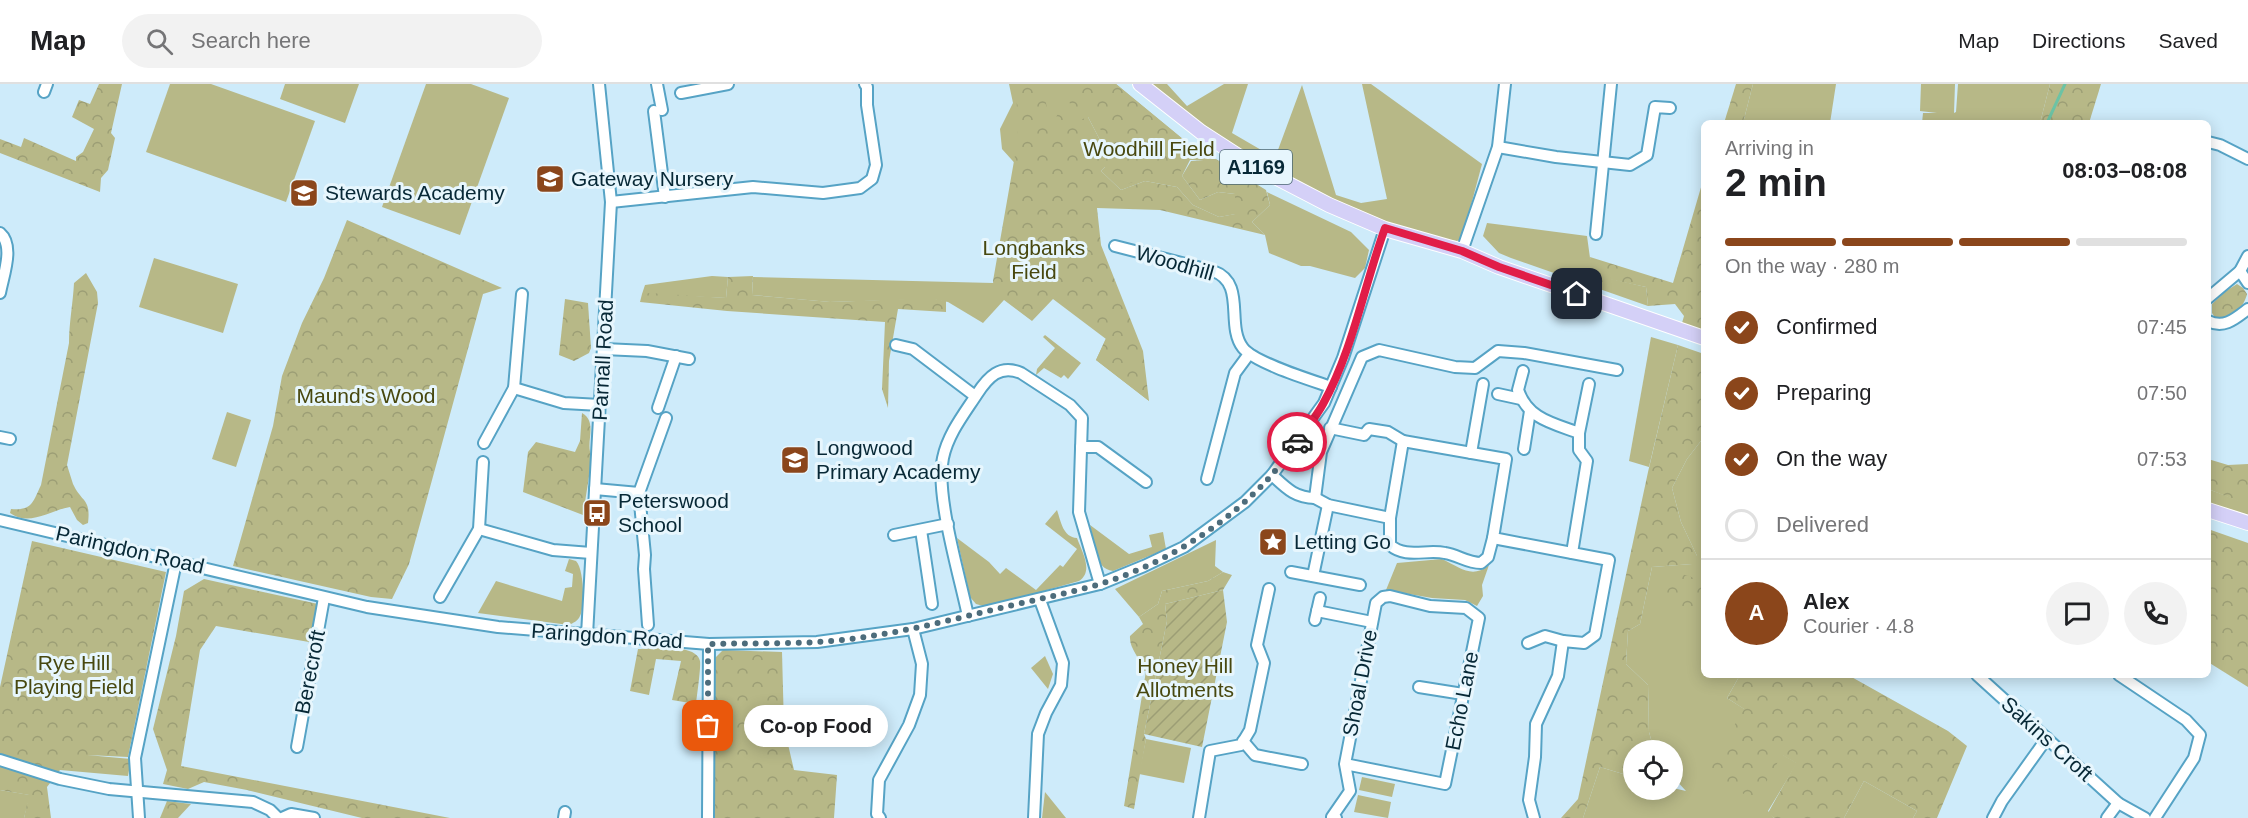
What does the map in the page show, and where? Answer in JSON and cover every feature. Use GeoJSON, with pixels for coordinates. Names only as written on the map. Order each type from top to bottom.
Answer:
{"type":"FeatureCollection","features":[{"type":"Feature","properties":{"kind":"main road","name":"A1169"},"geometry":{"type":"LineString","coordinates":[[1140,84],[1201,132],[1252,165],[1329,205],[1385,228],[1462,251],[1499,267],[1701,337]]}},
{"type":"Feature","properties":{"kind":"main road"},"geometry":{"type":"LineString","coordinates":[[2211,511],[2248,523]]}},
{"type":"Feature","properties":{"kind":"street","name":"Parnall Road"},"geometry":{"type":"LineString","coordinates":[[586,635],[611,202],[599,84]]}},
{"type":"Feature","properties":{"kind":"street"},"geometry":{"type":"LineString","coordinates":[[657,84],[665,197]]}},
{"type":"Feature","properties":{"kind":"street"},"geometry":{"type":"LineString","coordinates":[[681,93],[728,84]]}},
{"type":"Feature","properties":{"kind":"street"},"geometry":{"type":"LineString","coordinates":[[611,202],[753,187],[824,194],[860,189],[872,179],[876,165],[865,84]]}},
{"type":"Feature","properties":{"kind":"street"},"geometry":{"type":"LineString","coordinates":[[1462,251],[1498,147],[1505,84]]}},
{"type":"Feature","properties":{"kind":"street"},"geometry":{"type":"LineString","coordinates":[[1596,234],[1611,84]]}},
{"type":"Feature","properties":{"kind":"street"},"geometry":{"type":"LineString","coordinates":[[1498,147],[1556,157],[1630,165],[1647,154],[1655,107],[1670,108]]}},
{"type":"Feature","properties":{"kind":"street"},"geometry":{"type":"LineString","coordinates":[[2211,143],[2248,159]]}},
{"type":"Feature","properties":{"kind":"street","name":"Paringdon Road"},"geometry":{"type":"LineString","coordinates":[[0,520],[239,575],[324,598],[367,607],[486,625],[708,644],[817,642],[913,629],[1100,584],[1184,547],[1245,502],[1272,475],[1313,420],[1331,387],[1343,358],[1385,228]]}},
{"type":"Feature","properties":{"kind":"street"},"geometry":{"type":"LineString","coordinates":[[0,233],[5,237],[7,255],[0,293]]}},
{"type":"Feature","properties":{"kind":"street","name":"Woodhill"},"geometry":{"type":"LineString","coordinates":[[1115,246],[1213,271],[1223,276],[1232,291],[1239,339],[1249,354]]}},
{"type":"Feature","properties":{"kind":"street"},"geometry":{"type":"LineString","coordinates":[[2211,295],[2240,271],[2248,256]]}},
{"type":"Feature","properties":{"kind":"street"},"geometry":{"type":"LineString","coordinates":[[2240,271],[2248,283]]}},
{"type":"Feature","properties":{"kind":"street"},"geometry":{"type":"LineString","coordinates":[[484,443],[514,388],[522,294]]}},
{"type":"Feature","properties":{"kind":"street"},"geometry":{"type":"LineString","coordinates":[[2211,322],[2216,325],[2231,323],[2248,309]]}},
{"type":"Feature","properties":{"kind":"street"},"geometry":{"type":"LineString","coordinates":[[896,345],[913,349],[975,396]]}},
{"type":"Feature","properties":{"kind":"street"},"geometry":{"type":"LineString","coordinates":[[604,349],[647,351],[689,359]]}},
{"type":"Feature","properties":{"kind":"street"},"geometry":{"type":"LineString","coordinates":[[1315,498],[1321,452],[1330,428],[1347,397],[1362,357],[1379,350],[1455,367],[1475,368],[1498,351],[1524,353],[1617,370]]}},
{"type":"Feature","properties":{"kind":"street"},"geometry":{"type":"LineString","coordinates":[[1207,479],[1235,373],[1249,354],[1331,387]]}},
{"type":"Feature","properties":{"kind":"street"},"geometry":{"type":"LineString","coordinates":[[658,408],[676,356]]}},
{"type":"Feature","properties":{"kind":"street"},"geometry":{"type":"LineString","coordinates":[[968,616],[948,524],[942,480],[942,460],[950,436],[986,380],[996,373],[1007,370],[1021,373],[1077,412],[1082,423],[1079,512],[1100,584]]}},
{"type":"Feature","properties":{"kind":"street"},"geometry":{"type":"LineString","coordinates":[[1523,371],[1518,390],[1521,399],[1530,411],[1544,420],[1579,433]]}},
{"type":"Feature","properties":{"kind":"street"},"geometry":{"type":"LineString","coordinates":[[1471,453],[1483,384]]}},
{"type":"Feature","properties":{"kind":"street"},"geometry":{"type":"LineString","coordinates":[[1572,553],[1587,460],[1579,450],[1579,433],[1589,384]]}},
{"type":"Feature","properties":{"kind":"street"},"geometry":{"type":"LineString","coordinates":[[514,388],[564,404],[600,405]]}},
{"type":"Feature","properties":{"kind":"street"},"geometry":{"type":"LineString","coordinates":[[1498,394],[1521,399]]}},
{"type":"Feature","properties":{"kind":"street"},"geometry":{"type":"LineString","coordinates":[[1524,449],[1530,411]]}},
{"type":"Feature","properties":{"kind":"street"},"geometry":{"type":"LineString","coordinates":[[648,624],[639,493],[666,418]]}},
{"type":"Feature","properties":{"kind":"street"},"geometry":{"type":"LineString","coordinates":[[1330,428],[1364,435],[1369,429],[1388,432],[1403,441],[1506,459],[1493,538],[1488,557],[1482,562],[1465,561],[1445,553],[1404,553],[1396,551],[1389,545],[1390,518],[1403,441]]}},
{"type":"Feature","properties":{"kind":"street"},"geometry":{"type":"LineString","coordinates":[[1081,447],[1098,447],[1146,482]]}},
{"type":"Feature","properties":{"kind":"street"},"geometry":{"type":"LineString","coordinates":[[440,597],[479,529],[483,462]]}},
{"type":"Feature","properties":{"kind":"street"},"geometry":{"type":"LineString","coordinates":[[1272,475],[1291,493],[1304,498],[1315,498],[1328,506],[1390,518]]}},
{"type":"Feature","properties":{"kind":"street"},"geometry":{"type":"LineString","coordinates":[[595,489],[639,493]]}},
{"type":"Feature","properties":{"kind":"street"},"geometry":{"type":"LineString","coordinates":[[1313,576],[1328,506]]}},
{"type":"Feature","properties":{"kind":"street"},"geometry":{"type":"LineString","coordinates":[[894,535],[948,524]]}},
{"type":"Feature","properties":{"kind":"street"},"geometry":{"type":"LineString","coordinates":[[479,529],[553,550],[591,553]]}},
{"type":"Feature","properties":{"kind":"street"},"geometry":{"type":"LineString","coordinates":[[921,530],[932,604]]}},
{"type":"Feature","properties":{"kind":"street"},"geometry":{"type":"LineString","coordinates":[[1493,538],[1609,560],[1595,635],[1584,643],[1545,636],[1528,643]]}},
{"type":"Feature","properties":{"kind":"street"},"geometry":{"type":"LineString","coordinates":[[139,818],[135,758],[176,562]]}},
{"type":"Feature","properties":{"kind":"street"},"geometry":{"type":"LineString","coordinates":[[1292,572],[1360,585]]}},
{"type":"Feature","properties":{"kind":"street"},"geometry":{"type":"LineString","coordinates":[[1199,818],[1210,751],[1241,745],[1250,730],[1264,663],[1257,645],[1269,589]]}},
{"type":"Feature","properties":{"kind":"street","name":"Shoal Drive"},"geometry":{"type":"LineString","coordinates":[[1333,818],[1350,791],[1345,764],[1376,603],[1383,597],[1390,596],[1430,606],[1466,608],[1479,618]]}},
{"type":"Feature","properties":{"kind":"street","name":"Berecroft"},"geometry":{"type":"LineString","coordinates":[[297,747],[324,598]]}},
{"type":"Feature","properties":{"kind":"street"},"geometry":{"type":"LineString","coordinates":[[1320,598],[1316,615],[1372,622]]}},
{"type":"Feature","properties":{"kind":"street"},"geometry":{"type":"LineString","coordinates":[[1034,818],[1038,734],[1061,685],[1063,663],[1040,600]]}},
{"type":"Feature","properties":{"kind":"street","name":"Echo Lane"},"geometry":{"type":"LineString","coordinates":[[1345,764],[1445,784],[1479,618]]}},
{"type":"Feature","properties":{"kind":"street"},"geometry":{"type":"LineString","coordinates":[[880,818],[878,814],[879,780],[909,725],[921,695],[922,664],[913,629]]}},
{"type":"Feature","properties":{"kind":"street"},"geometry":{"type":"LineString","coordinates":[[1534,818],[1529,800],[1535,757],[1536,724],[1558,676],[1563,640]]}},
{"type":"Feature","properties":{"kind":"street"},"geometry":{"type":"LineString","coordinates":[[708,644],[708,818]]}},
{"type":"Feature","properties":{"kind":"street","name":"Sakins Croft"},"geometry":{"type":"LineString","coordinates":[[1980,678],[2118,803],[2145,818]]}},
{"type":"Feature","properties":{"kind":"street"},"geometry":{"type":"LineString","coordinates":[[2123,678],[2186,720],[2200,735],[2194,758],[2156,818]]}},
{"type":"Feature","properties":{"kind":"street"},"geometry":{"type":"LineString","coordinates":[[1419,687],[1463,694]]}},
{"type":"Feature","properties":{"kind":"street"},"geometry":{"type":"LineString","coordinates":[[1993,818],[2047,738]]}},
{"type":"Feature","properties":{"kind":"street"},"geometry":{"type":"LineString","coordinates":[[1243,741],[1255,754],[1302,764]]}},
{"type":"Feature","properties":{"kind":"street"},"geometry":{"type":"LineString","coordinates":[[0,760],[60,779],[137,793],[214,797],[253,802],[263,805],[280,818],[291,814],[314,818]]}},
{"type":"Feature","properties":{"kind":"street"},"geometry":{"type":"LineString","coordinates":[[2107,818],[2118,803]]}},
{"type":"Feature","properties":{"kind":"green space"},"geometry":{"type":"Polygon","coordinates":[[[99,84],[122,84],[111,133],[115,138],[108,170],[101,178],[100,192],[0,153],[0,139],[21,147],[24,138],[76,161],[76,157],[83,152],[94,129],[72,117],[79,100],[90,104],[99,84]]]}},
{"type":"Feature","properties":{"kind":"green space"},"geometry":{"type":"Polygon","coordinates":[[[170,84],[211,84],[315,121],[286,202],[146,152],[170,84]]]}},
{"type":"Feature","properties":{"kind":"green space"},"geometry":{"type":"Polygon","coordinates":[[[285,84],[359,84],[345,123],[280,99],[285,84]]]}},
{"type":"Feature","properties":{"kind":"green space"},"geometry":{"type":"Polygon","coordinates":[[[426,84],[471,84],[509,98],[460,235],[382,207],[426,84]]]}},
{"type":"Feature","properties":{"kind":"green space"},"geometry":{"type":"Polygon","coordinates":[[[1009,84],[1116,84],[1201,154],[1217,160],[1190,160],[1182,176],[1200,200],[1218,192],[1235,194],[1236,214],[1219,217],[1193,205],[1177,187],[1145,181],[1121,190],[1101,171],[1111,153],[1101,142],[1088,117],[1089,247],[1107,313],[1149,401],[1096,360],[1106,339],[1053,299],[1032,321],[1004,300],[983,323],[948,302],[932,299],[830,302],[752,295],[753,277],[993,283],[1021,170],[1002,149],[1000,129],[1013,103],[1009,84]]]}},
{"type":"Feature","properties":{"kind":"green space"},"geometry":{"type":"Polygon","coordinates":[[[1016,84],[1043,84],[1050,128],[1060,110],[1073,116],[1065,84],[1116,84],[1201,154],[1187,156],[1175,184],[1145,178],[1121,186],[1108,175],[1111,170],[1105,167],[1101,171],[1121,190],[1145,181],[1177,187],[1193,205],[1219,217],[1235,214],[1235,194],[1218,192],[1200,200],[1182,176],[1191,161],[1216,159],[1266,190],[1270,205],[1252,222],[1265,235],[1160,210],[1097,208],[1101,245],[1143,351],[1149,401],[1096,360],[1107,336],[1051,295],[1030,319],[1009,303],[993,281],[1018,138],[1016,84]],[[1090,113],[1074,117],[1080,120],[1088,117],[1101,142],[1117,159],[1118,157],[1090,113]]]}},
{"type":"Feature","properties":{"kind":"green space"},"geometry":{"type":"Polygon","coordinates":[[[1150,84],[1167,84],[1187,106],[1224,84],[1248,84],[1232,133],[1275,158],[1302,85],[1336,195],[1361,203],[1387,199],[1362,84],[1371,84],[1482,164],[1462,239],[1457,241],[1398,232],[1289,177],[1197,123],[1150,84]]]}},
{"type":"Feature","properties":{"kind":"green space"},"geometry":{"type":"Polygon","coordinates":[[[1736,84],[1753,84],[1744,120],[1725,120],[1736,84]]]}},
{"type":"Feature","properties":{"kind":"green space"},"geometry":{"type":"Polygon","coordinates":[[[1753,84],[1836,84],[1830,120],[1744,120],[1753,84]]]}},
{"type":"Feature","properties":{"kind":"green space"},"geometry":{"type":"Polygon","coordinates":[[[1921,84],[1955,84],[1954,113],[1956,112],[1958,84],[2050,84],[2041,120],[1922,120],[1923,113],[1937,113],[1920,111],[1921,84]]]}},
{"type":"Feature","properties":{"kind":"green space"},"geometry":{"type":"Polygon","coordinates":[[[2050,84],[2101,84],[2090,120],[2041,120],[2050,84]]]}},
{"type":"Feature","properties":{"kind":"green space"},"geometry":{"type":"Polygon","coordinates":[[[1701,187],[1701,329],[1682,323],[1684,316],[1675,304],[1648,306],[1646,287],[1608,279],[1608,286],[1593,284],[1590,257],[1673,283],[1701,187]]]}},
{"type":"Feature","properties":{"kind":"green space"},"geometry":{"type":"Polygon","coordinates":[[[1267,192],[1351,232],[1369,250],[1365,268],[1355,278],[1310,266],[1301,266],[1269,253],[1265,235],[1252,222],[1270,205],[1267,192]]]}},
{"type":"Feature","properties":{"kind":"green space","name":"Maund's Wood"},"geometry":{"type":"Polygon","coordinates":[[[347,220],[502,288],[483,294],[409,564],[392,599],[371,597],[233,566],[273,426],[282,376],[302,323],[324,278],[347,220]]]}},
{"type":"Feature","properties":{"kind":"green space"},"geometry":{"type":"Polygon","coordinates":[[[1487,223],[1587,236],[1590,258],[1608,286],[1607,278],[1646,287],[1648,306],[1499,253],[1483,236],[1487,223]]]}},
{"type":"Feature","properties":{"kind":"green space"},"geometry":{"type":"Polygon","coordinates":[[[154,258],[238,284],[223,333],[139,307],[154,258]]]}},
{"type":"Feature","properties":{"kind":"green space"},"geometry":{"type":"Polygon","coordinates":[[[86,273],[97,292],[98,303],[67,465],[76,490],[87,505],[88,523],[83,525],[77,520],[70,507],[32,518],[17,517],[10,513],[11,509],[28,507],[34,501],[41,485],[69,343],[74,283],[86,273]]]}},
{"type":"Feature","properties":{"kind":"green space"},"geometry":{"type":"Polygon","coordinates":[[[712,276],[728,277],[726,298],[642,294],[645,285],[712,276]]]}},
{"type":"Feature","properties":{"kind":"green space"},"geometry":{"type":"Polygon","coordinates":[[[753,276],[752,295],[831,302],[930,298],[946,301],[946,312],[898,309],[889,361],[888,408],[882,389],[885,322],[727,311],[640,302],[642,294],[650,293],[726,298],[728,277],[753,276]]]}},
{"type":"Feature","properties":{"kind":"green space"},"geometry":{"type":"Polygon","coordinates":[[[2237,284],[2247,294],[2243,304],[2236,313],[2226,319],[2216,319],[2212,313],[2212,304],[2237,284]]]}},
{"type":"Feature","properties":{"kind":"green space"},"geometry":{"type":"Polygon","coordinates":[[[565,299],[588,303],[591,348],[589,353],[574,361],[559,355],[565,299]]]}},
{"type":"Feature","properties":{"kind":"green space"},"geometry":{"type":"Polygon","coordinates":[[[1045,335],[1081,363],[1068,379],[1064,375],[1061,378],[1044,368],[1036,375],[1037,369],[1055,348],[1043,337],[1045,335]]]}},
{"type":"Feature","properties":{"kind":"green space"},"geometry":{"type":"Polygon","coordinates":[[[1651,337],[1678,345],[1649,467],[1629,461],[1651,337]]]}},
{"type":"Feature","properties":{"kind":"green space"},"geometry":{"type":"Polygon","coordinates":[[[1678,345],[1701,353],[1701,441],[1687,459],[1672,488],[1681,522],[1698,558],[1693,564],[1652,567],[1640,624],[1628,631],[1626,664],[1648,685],[1651,740],[1623,740],[1623,774],[1600,767],[1583,818],[1561,818],[1578,799],[1648,472],[1678,345]]]}},
{"type":"Feature","properties":{"kind":"green space"},"geometry":{"type":"Polygon","coordinates":[[[227,412],[251,420],[236,467],[212,459],[227,412]]]}},
{"type":"Feature","properties":{"kind":"green space"},"geometry":{"type":"Polygon","coordinates":[[[582,413],[590,422],[589,446],[592,457],[583,515],[523,492],[528,452],[536,442],[575,452],[580,441],[582,413]]]}},
{"type":"Feature","properties":{"kind":"green space"},"geometry":{"type":"Polygon","coordinates":[[[1701,441],[1701,678],[1738,678],[1727,698],[1768,724],[1758,741],[1797,763],[1768,811],[1774,818],[1583,818],[1600,767],[1623,774],[1623,800],[1683,800],[1683,790],[1686,791],[1683,788],[1683,740],[1651,740],[1648,685],[1626,664],[1628,631],[1640,624],[1652,567],[1692,564],[1697,556],[1681,522],[1672,488],[1687,459],[1701,441]]]}},
{"type":"Feature","properties":{"kind":"green space"},"geometry":{"type":"Polygon","coordinates":[[[2211,460],[2228,465],[2248,464],[2248,505],[2211,490],[2211,460]]]}},
{"type":"Feature","properties":{"kind":"green space"},"geometry":{"type":"Polygon","coordinates":[[[2211,490],[2248,504],[2248,515],[2211,504],[2211,490]]]}},
{"type":"Feature","properties":{"kind":"green space"},"geometry":{"type":"Polygon","coordinates":[[[1057,510],[1066,532],[1077,538],[1082,549],[1086,561],[1086,572],[1083,577],[1079,581],[987,607],[976,604],[970,597],[957,538],[989,562],[1000,574],[1006,568],[1036,590],[1060,565],[1063,567],[1077,549],[1045,524],[1057,510]]]}},
{"type":"Feature","properties":{"kind":"green space"},"geometry":{"type":"Polygon","coordinates":[[[1090,525],[1129,554],[1152,547],[1149,535],[1163,532],[1166,549],[1113,571],[1107,569],[1098,560],[1090,525]]]}},
{"type":"Feature","properties":{"kind":"green space"},"geometry":{"type":"Polygon","coordinates":[[[2211,530],[2248,543],[2248,687],[2211,664],[2211,530]]]}},
{"type":"Feature","properties":{"kind":"green space"},"geometry":{"type":"Polygon","coordinates":[[[1216,540],[1215,566],[1223,572],[1208,581],[1162,591],[1158,604],[1139,617],[1115,589],[1216,540]]]}},
{"type":"Feature","properties":{"kind":"green space","name":"Rye Hill Playing Field"},"geometry":{"type":"Polygon","coordinates":[[[32,541],[166,572],[128,757],[87,755],[131,759],[128,776],[60,770],[47,787],[51,818],[24,818],[29,795],[0,790],[0,687],[32,541]]]}},
{"type":"Feature","properties":{"kind":"green space"},"geometry":{"type":"Polygon","coordinates":[[[569,559],[576,561],[579,565],[583,588],[582,611],[574,623],[569,625],[478,613],[496,581],[562,601],[565,588],[572,587],[573,574],[565,571],[569,559]]]}},
{"type":"Feature","properties":{"kind":"green space"},"geometry":{"type":"Polygon","coordinates":[[[1442,559],[1472,572],[1489,565],[1482,585],[1483,596],[1477,606],[1465,600],[1432,598],[1386,590],[1397,563],[1442,559]]]}},
{"type":"Feature","properties":{"kind":"green space"},"geometry":{"type":"Polygon","coordinates":[[[1223,572],[1232,575],[1223,590],[1165,604],[1167,621],[1144,734],[1146,739],[1134,809],[1124,806],[1146,671],[1141,670],[1131,645],[1130,636],[1143,624],[1139,617],[1158,604],[1162,591],[1208,581],[1223,572]]]}},
{"type":"Feature","properties":{"kind":"green space"},"geometry":{"type":"Polygon","coordinates":[[[1673,572],[1694,578],[1701,584],[1701,609],[1684,611],[1666,608],[1663,599],[1673,572]]]}},
{"type":"Feature","properties":{"kind":"green space"},"geometry":{"type":"Polygon","coordinates":[[[204,579],[318,604],[309,642],[216,626],[200,650],[181,766],[450,818],[362,818],[204,782],[188,789],[163,784],[167,770],[153,729],[176,636],[184,591],[204,579]]]}},
{"type":"Feature","properties":{"kind":"green space","name":"Honey Hill Allotments"},"geometry":{"type":"Polygon","coordinates":[[[1223,590],[1227,622],[1202,747],[1144,734],[1167,621],[1165,604],[1223,590]]]}},
{"type":"Feature","properties":{"kind":"green space"},"geometry":{"type":"Polygon","coordinates":[[[638,649],[683,649],[697,655],[700,664],[696,704],[672,700],[681,661],[656,659],[649,695],[630,691],[638,649]]]}},
{"type":"Feature","properties":{"kind":"green space"},"geometry":{"type":"Polygon","coordinates":[[[723,650],[782,652],[784,727],[794,770],[837,775],[834,818],[713,818],[715,658],[723,650]]]}},
{"type":"Feature","properties":{"kind":"green space"},"geometry":{"type":"Polygon","coordinates":[[[1045,656],[1053,674],[1048,689],[1031,668],[1045,656]]]}},
{"type":"Feature","properties":{"kind":"green space"},"geometry":{"type":"Polygon","coordinates":[[[1738,678],[1853,678],[1948,731],[1967,746],[1937,818],[1913,818],[1917,811],[1864,781],[1844,818],[1774,818],[1768,813],[1796,763],[1782,755],[1755,801],[1707,771],[1744,709],[1727,698],[1738,678]]]}},
{"type":"Feature","properties":{"kind":"green space"},"geometry":{"type":"Polygon","coordinates":[[[1146,739],[1191,748],[1184,783],[1139,774],[1146,739]]]}},
{"type":"Feature","properties":{"kind":"green space"},"geometry":{"type":"Polygon","coordinates":[[[1362,777],[1395,784],[1392,797],[1359,790],[1362,777]]]}},
{"type":"Feature","properties":{"kind":"green space"},"geometry":{"type":"Polygon","coordinates":[[[1864,781],[1917,811],[1913,818],[1844,818],[1864,781]]]}},
{"type":"Feature","properties":{"kind":"green space"},"geometry":{"type":"Polygon","coordinates":[[[0,790],[30,795],[24,818],[0,818],[0,790]]]}},
{"type":"Feature","properties":{"kind":"green space"},"geometry":{"type":"Polygon","coordinates":[[[1045,792],[1066,818],[1042,818],[1045,792]]]}},
{"type":"Feature","properties":{"kind":"green space"},"geometry":{"type":"Polygon","coordinates":[[[1358,795],[1391,802],[1388,818],[1354,812],[1358,795]]]}},
{"type":"Feature","properties":{"kind":"green space"},"geometry":{"type":"Polygon","coordinates":[[[167,801],[191,804],[178,818],[160,818],[167,801]]]}},
{"type":"Feature","properties":{"kind":"waterway"},"geometry":{"type":"LineString","coordinates":[[2048,120],[2065,84]]}},
{"type":"Feature","properties":{"kind":"way so far"},"geometry":{"type":"LineString","coordinates":[[708,726],[708,644],[817,642],[877,635],[949,621],[1100,584],[1169,555],[1211,528],[1245,502],[1272,475],[1297,442]]}},
{"type":"Feature","properties":{"kind":"place","name":"Gateway Nursery"},"geometry":{"type":"Point","coordinates":[550,179]}},
{"type":"Feature","properties":{"kind":"place","name":"Stewards Academy"},"geometry":{"type":"Point","coordinates":[304,193]}},
{"type":"Feature","properties":{"kind":"place","name":"Longwood Primary Academy"},"geometry":{"type":"Point","coordinates":[795,460]}},
{"type":"Feature","properties":{"kind":"place","name":"Peterswood School"},"geometry":{"type":"Point","coordinates":[597,513]}},
{"type":"Feature","properties":{"kind":"place","name":"Letting Go"},"geometry":{"type":"Point","coordinates":[1273,542]}},
{"type":"Feature","properties":{"kind":"place","name":"Co-op Food"},"geometry":{"type":"Point","coordinates":[708,726]}},
{"type":"Feature","properties":{"kind":"route"},"geometry":{"type":"LineString","coordinates":[[1297,442],[1324,403],[1343,358],[1385,228],[1462,251],[1499,267],[1577,294]]}},
{"type":"Feature","properties":{"kind":"park label","name":"Woodhill Field"},"geometry":{"type":"Point","coordinates":[1149,149]}},
{"type":"Feature","properties":{"kind":"park label","name":"Longbanks Field"},"geometry":{"type":"Point","coordinates":[1034,260]}}]}
